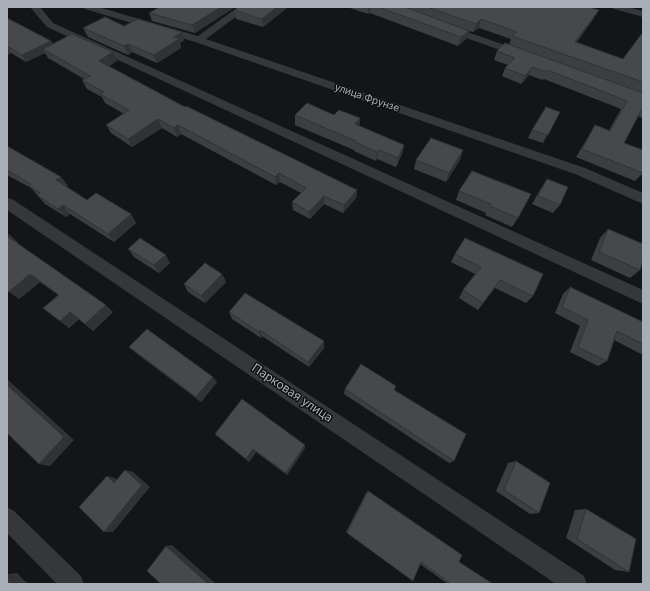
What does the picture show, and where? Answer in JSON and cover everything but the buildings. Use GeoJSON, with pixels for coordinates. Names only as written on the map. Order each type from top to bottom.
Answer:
{"type":"FeatureCollection","features":[{"type":"Feature","properties":{"kind":"street"},"geometry":{"type":"LineString","coordinates":[[35,7],[50,25],[643,297]]}},
{"type":"Feature","properties":{"kind":"street","name":"улица Фрунзе"},"geometry":{"type":"LineString","coordinates":[[88,7],[199,40],[580,171],[643,199]]}},
{"type":"Feature","properties":{"kind":"street"},"geometry":{"type":"LineString","coordinates":[[199,40],[244,7]]}},
{"type":"Feature","properties":{"kind":"street"},"geometry":{"type":"LineString","coordinates":[[617,7],[643,14]]}},
{"type":"Feature","properties":{"kind":"street"},"geometry":{"type":"LineString","coordinates":[[440,26],[530,58]]}},
{"type":"Feature","properties":{"kind":"street","name":"Парковая улица"},"geometry":{"type":"LineString","coordinates":[[7,203],[576,584]]}},
{"type":"Feature","properties":{"kind":"street"},"geometry":{"type":"LineString","coordinates":[[7,518],[73,584]]}}]}
